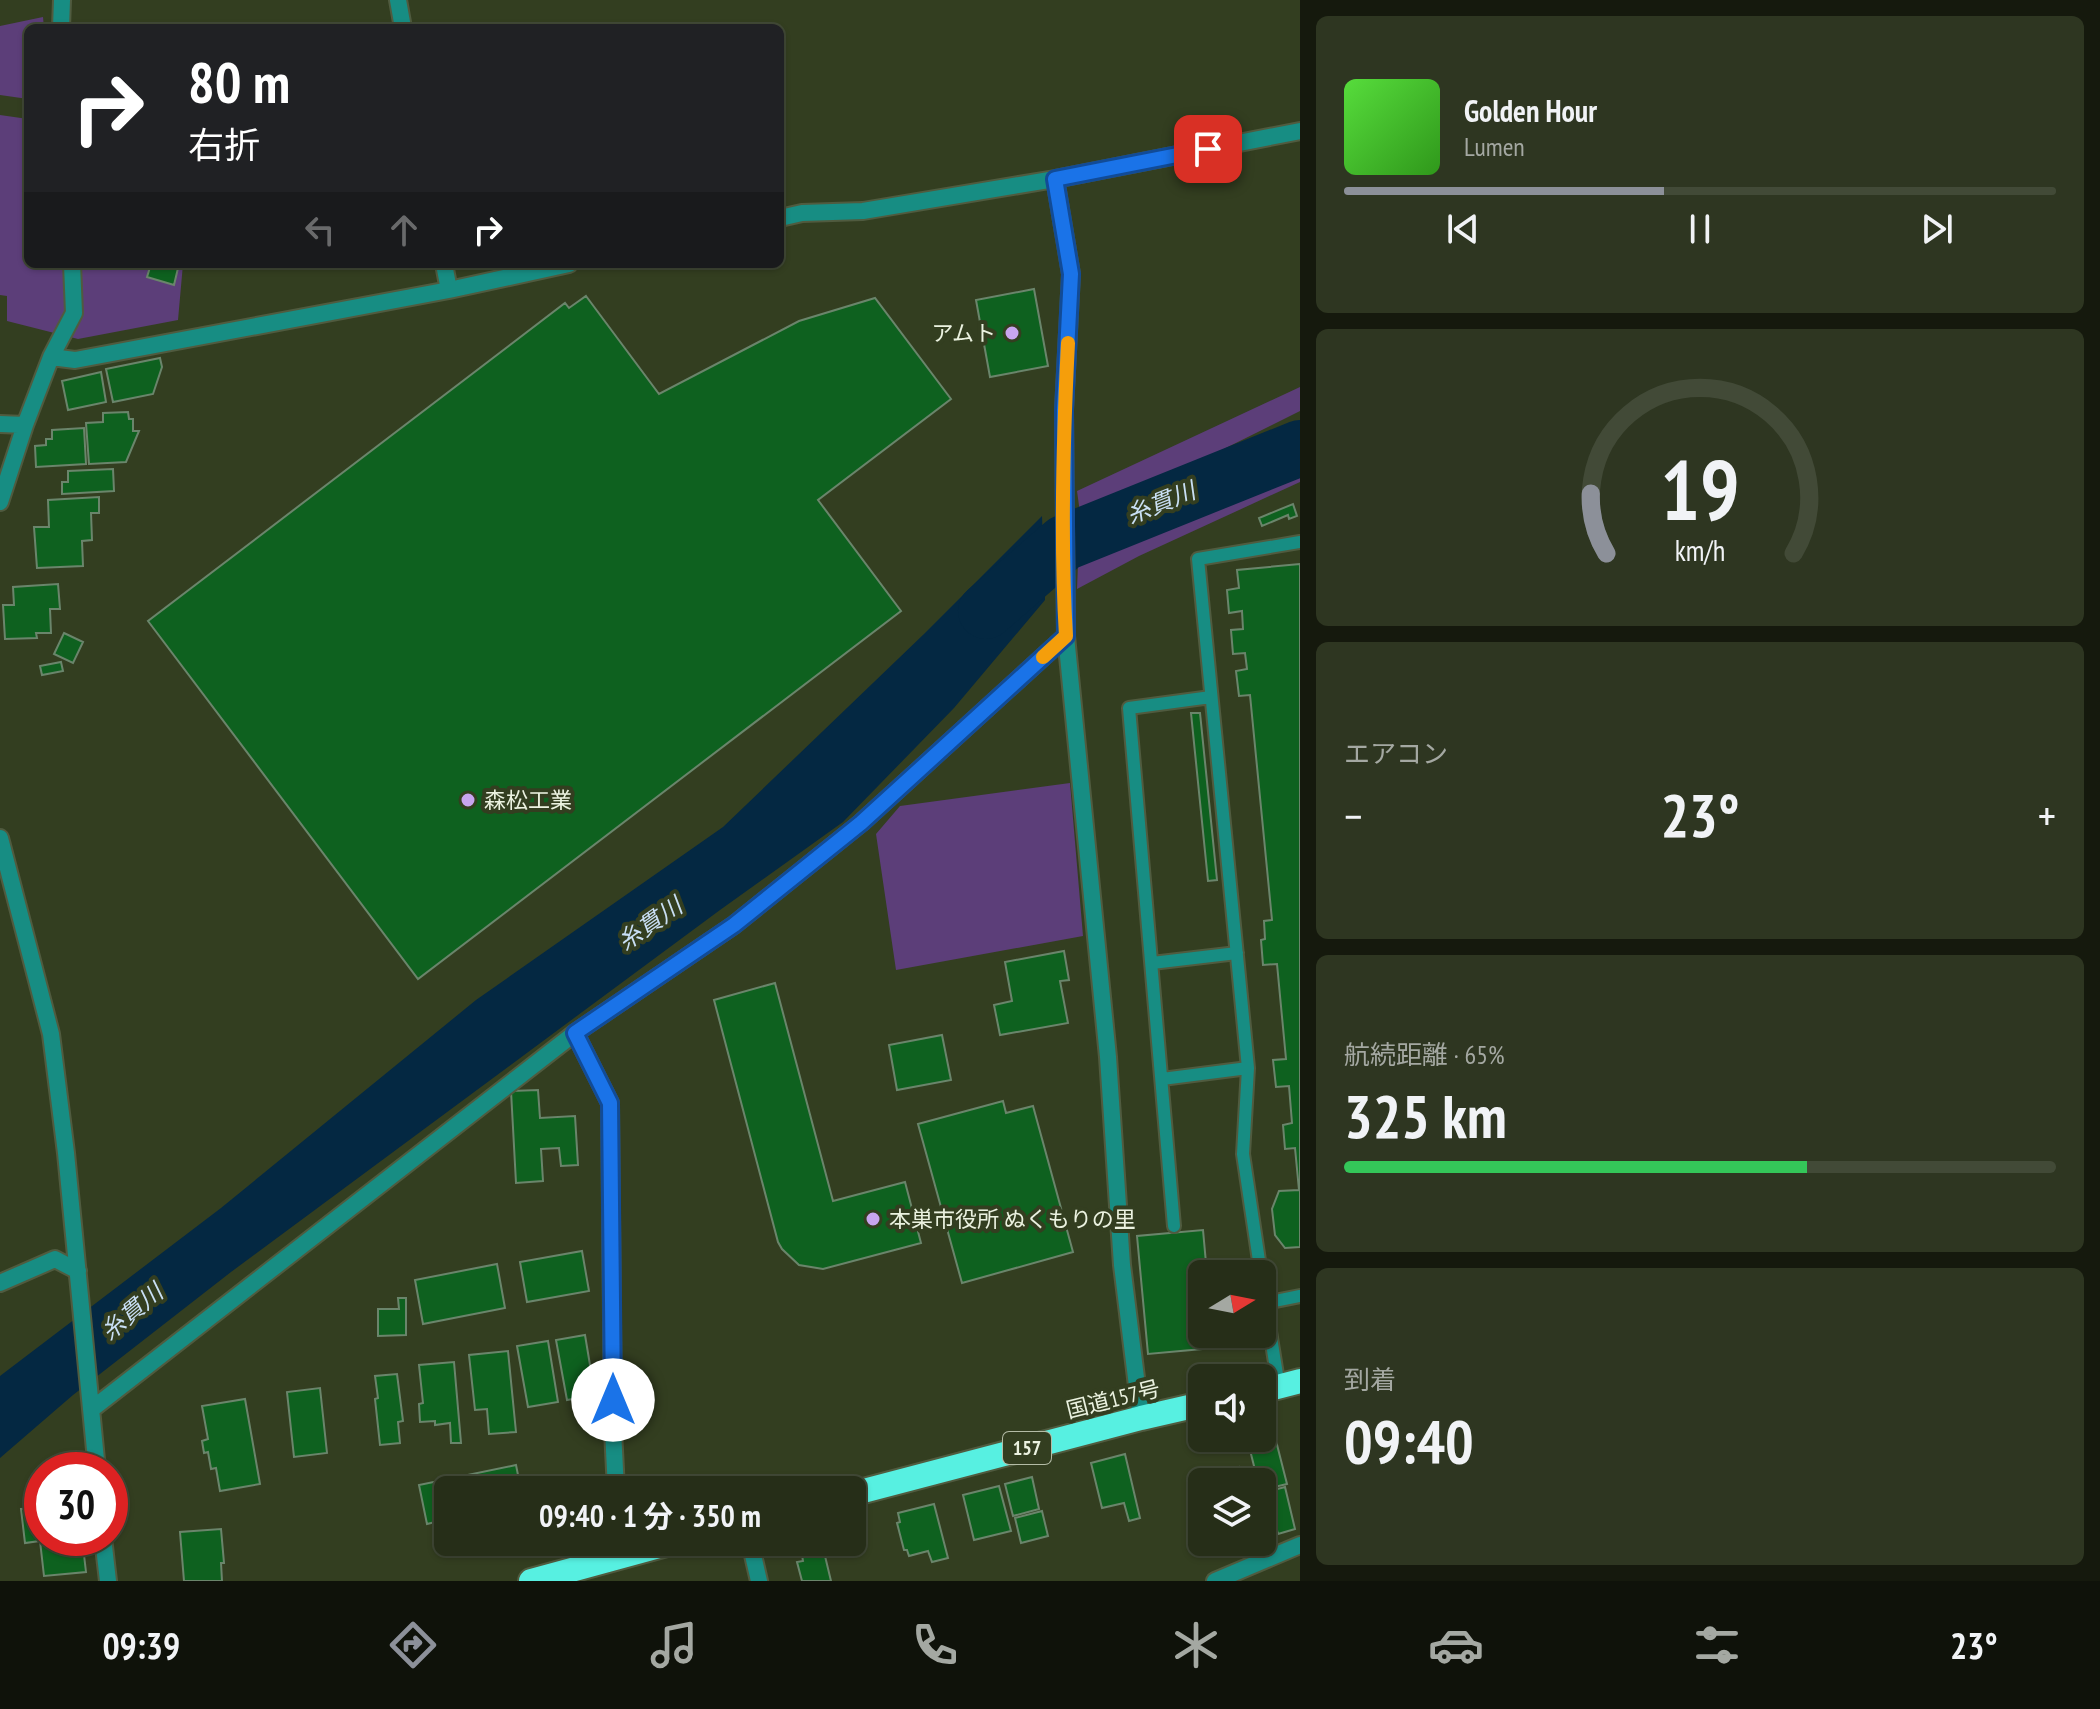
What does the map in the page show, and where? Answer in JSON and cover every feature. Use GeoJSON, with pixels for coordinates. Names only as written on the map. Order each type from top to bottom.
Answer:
{"type":"FeatureCollection","features":[{"type":"Feature","properties":{"kind":"highway","name":"国道157号"},"geometry":{"type":"LineString","coordinates":[[866,1490],[1188,1407]]}},
{"type":"Feature","properties":{"kind":"highway"},"geometry":{"type":"LineString","coordinates":[[531,1581],[602,1556]]}},
{"type":"Feature","properties":{"kind":"street"},"geometry":{"type":"LineString","coordinates":[[61,24],[62,0]]}},
{"type":"Feature","properties":{"kind":"street"},"geometry":{"type":"LineString","coordinates":[[398,0],[402,24]]}},
{"type":"Feature","properties":{"kind":"street"},"geometry":{"type":"LineString","coordinates":[[784,217],[802,213],[863,211],[1055,179],[1300,131]]}},
{"type":"Feature","properties":{"kind":"street"},"geometry":{"type":"LineString","coordinates":[[1055,179],[1071,274],[1064,410],[1066,636],[1108,1057],[1122,1265],[1141,1418]]}},
{"type":"Feature","properties":{"kind":"street"},"geometry":{"type":"LineString","coordinates":[[0,502],[51,357],[74,313],[72,268]]}},
{"type":"Feature","properties":{"kind":"street"},"geometry":{"type":"LineString","coordinates":[[445,268],[449,290]]}},
{"type":"Feature","properties":{"kind":"street"},"geometry":{"type":"LineString","coordinates":[[51,357],[75,360],[551,268]]}},
{"type":"Feature","properties":{"kind":"street"},"geometry":{"type":"LineString","coordinates":[[0,424],[25,425]]}},
{"type":"Feature","properties":{"kind":"street"},"geometry":{"type":"LineString","coordinates":[[92,1409],[575,1033],[734,925],[861,823],[1066,636]]}},
{"type":"Feature","properties":{"kind":"street"},"geometry":{"type":"LineString","coordinates":[[0,838],[51,1034],[96,1452]]}},
{"type":"Feature","properties":{"kind":"street"},"geometry":{"type":"LineString","coordinates":[[575,1033],[610,1103],[615,1476]]}},
{"type":"Feature","properties":{"kind":"street"},"geometry":{"type":"LineString","coordinates":[[0,1283],[55,1259],[78,1271]]}},
{"type":"Feature","properties":{"kind":"street"},"geometry":{"type":"LineString","coordinates":[[1215,1581],[1300,1545]]}},
{"type":"Feature","properties":{"kind":"street"},"geometry":{"type":"LineString","coordinates":[[105,1556],[108,1581]]}},
{"type":"Feature","properties":{"kind":"street"},"geometry":{"type":"LineString","coordinates":[[753,1556],[759,1581]]}},
{"type":"Feature","properties":{"kind":"lane"},"geometry":{"type":"LineString","coordinates":[[1259,1260],[1243,1154],[1248,1068],[1198,559],[1300,542]]}},
{"type":"Feature","properties":{"kind":"lane"},"geometry":{"type":"LineString","coordinates":[[1174,1226],[1129,708],[1211,697]]}},
{"type":"Feature","properties":{"kind":"lane"},"geometry":{"type":"LineString","coordinates":[[1152,963],[1237,953]]}},
{"type":"Feature","properties":{"kind":"lane"},"geometry":{"type":"LineString","coordinates":[[1162,1079],[1248,1068]]}},
{"type":"Feature","properties":{"kind":"lane"},"geometry":{"type":"LineString","coordinates":[[1276,1301],[1300,1296]]}},
{"type":"Feature","properties":{"kind":"lane"},"geometry":{"type":"LineString","coordinates":[[1273,1348],[1280,1386]]}},
{"type":"Feature","properties":{"kind":"shaded area"},"geometry":{"type":"Polygon","coordinates":[[[43,17],[44,24],[24,24],[24,98],[0,95],[0,26],[43,17]]]}},
{"type":"Feature","properties":{"kind":"shaded area"},"geometry":{"type":"Polygon","coordinates":[[[0,115],[24,118],[24,268],[183,268],[178,320],[78,339],[7,321],[7,296],[0,295],[0,115]]]}},
{"type":"Feature","properties":{"kind":"shaded area"},"geometry":{"type":"Polygon","coordinates":[[[1300,387],[1300,411],[1081,520],[1077,491],[1300,387]]]}},
{"type":"Feature","properties":{"kind":"shaded area"},"geometry":{"type":"Polygon","coordinates":[[[1300,460],[1300,482],[1139,556],[1077,589],[1078,565],[1205,501],[1300,460]]]}},
{"type":"Feature","properties":{"kind":"shaded area"},"geometry":{"type":"Polygon","coordinates":[[[1070,783],[1083,936],[896,970],[876,834],[900,806],[1070,783]]]}},
{"type":"Feature","properties":{"kind":"water"},"geometry":{"type":"Polygon","coordinates":[[[1042,516],[1045,600],[954,708],[843,822],[231,1272],[73,1395],[0,1458],[0,1376],[221,1208],[476,1000],[723,827],[1042,516]]]}},
{"type":"Feature","properties":{"kind":"building"},"geometry":{"type":"Polygon","coordinates":[[[150,268],[178,268],[174,285],[147,277],[150,268]]]}},
{"type":"Feature","properties":{"kind":"building","name":"アムト"},"geometry":{"type":"Polygon","coordinates":[[[1034,289],[1048,366],[990,377],[976,300],[1034,289]]]}},
{"type":"Feature","properties":{"kind":"building","name":"森松工業"},"geometry":{"type":"Polygon","coordinates":[[[586,296],[659,394],[799,321],[875,298],[951,399],[818,500],[901,611],[418,979],[148,621],[565,303],[569,308],[586,296]]]}},
{"type":"Feature","properties":{"kind":"building"},"geometry":{"type":"Polygon","coordinates":[[[160,358],[162,367],[153,394],[113,402],[106,369],[160,358]]]}},
{"type":"Feature","properties":{"kind":"building"},"geometry":{"type":"Polygon","coordinates":[[[101,372],[106,402],[68,410],[62,381],[101,372]]]}},
{"type":"Feature","properties":{"kind":"building"},"geometry":{"type":"Polygon","coordinates":[[[128,412],[129,419],[133,419],[133,431],[139,431],[126,462],[89,464],[86,423],[103,422],[103,413],[128,412]]]}},
{"type":"Feature","properties":{"kind":"building"},"geometry":{"type":"Polygon","coordinates":[[[84,428],[86,464],[36,467],[35,446],[46,445],[46,439],[52,439],[52,430],[84,428]]]}},
{"type":"Feature","properties":{"kind":"building"},"geometry":{"type":"Polygon","coordinates":[[[113,469],[114,491],[62,494],[62,482],[68,482],[68,471],[113,469]]]}},
{"type":"Feature","properties":{"kind":"building"},"geometry":{"type":"Polygon","coordinates":[[[99,497],[99,513],[91,513],[92,540],[82,541],[83,566],[37,568],[34,527],[49,527],[48,500],[99,497]]]}},
{"type":"Feature","properties":{"kind":"building"},"geometry":{"type":"Polygon","coordinates":[[[1293,504],[1297,516],[1289,519],[1288,515],[1262,526],[1259,518],[1293,504]]]}},
{"type":"Feature","properties":{"kind":"building"},"geometry":{"type":"Polygon","coordinates":[[[1300,564],[1300,1247],[1285,1248],[1275,1235],[1272,1209],[1279,1191],[1299,1190],[1295,1148],[1285,1149],[1283,1125],[1292,1123],[1289,1086],[1276,1087],[1273,1060],[1286,1059],[1277,964],[1263,965],[1261,940],[1265,939],[1264,921],[1272,920],[1250,695],[1239,696],[1236,671],[1247,669],[1245,653],[1233,654],[1231,630],[1243,629],[1242,611],[1229,613],[1227,590],[1239,588],[1237,570],[1300,564]]]}},
{"type":"Feature","properties":{"kind":"building"},"geometry":{"type":"Polygon","coordinates":[[[58,584],[60,609],[50,609],[51,633],[36,633],[37,638],[5,639],[3,605],[14,605],[13,587],[58,584]]]}},
{"type":"Feature","properties":{"kind":"building"},"geometry":{"type":"Polygon","coordinates":[[[64,633],[83,642],[73,663],[54,654],[64,633]]]}},
{"type":"Feature","properties":{"kind":"building"},"geometry":{"type":"Polygon","coordinates":[[[61,662],[63,671],[42,675],[40,666],[61,662]]]}},
{"type":"Feature","properties":{"kind":"building"},"geometry":{"type":"Polygon","coordinates":[[[1191,713],[1200,713],[1217,880],[1208,881],[1191,713]]]}},
{"type":"Feature","properties":{"kind":"building"},"geometry":{"type":"Polygon","coordinates":[[[1064,951],[1069,980],[1060,981],[1068,1023],[1000,1035],[994,1005],[1012,1001],[1005,962],[1064,951]]]}},
{"type":"Feature","properties":{"kind":"building"},"geometry":{"type":"Polygon","coordinates":[[[775,983],[833,1201],[905,1182],[921,1243],[823,1269],[799,1265],[778,1242],[714,1000],[775,983]]]}},
{"type":"Feature","properties":{"kind":"building"},"geometry":{"type":"Polygon","coordinates":[[[942,1035],[951,1080],[897,1090],[889,1045],[942,1035]]]}},
{"type":"Feature","properties":{"kind":"building"},"geometry":{"type":"Polygon","coordinates":[[[538,1090],[540,1118],[575,1116],[578,1165],[561,1166],[559,1148],[541,1149],[543,1181],[516,1183],[511,1091],[538,1090]]]}},
{"type":"Feature","properties":{"kind":"building"},"geometry":{"type":"Polygon","coordinates":[[[1003,1101],[1006,1113],[1033,1106],[1073,1252],[962,1283],[918,1124],[1003,1101]]]}},
{"type":"Feature","properties":{"kind":"building"},"geometry":{"type":"Polygon","coordinates":[[[1203,1230],[1206,1260],[1188,1260],[1188,1348],[1213,1348],[1148,1354],[1137,1236],[1203,1230]]]}},
{"type":"Feature","properties":{"kind":"building"},"geometry":{"type":"Polygon","coordinates":[[[582,1251],[589,1291],[527,1302],[520,1262],[582,1251]]]}},
{"type":"Feature","properties":{"kind":"building"},"geometry":{"type":"Polygon","coordinates":[[[497,1264],[505,1308],[423,1324],[415,1280],[497,1264]]]}},
{"type":"Feature","properties":{"kind":"building"},"geometry":{"type":"Polygon","coordinates":[[[398,1298],[406,1298],[406,1335],[378,1336],[378,1309],[399,1309],[398,1298]]]}},
{"type":"Feature","properties":{"kind":"building"},"geometry":{"type":"Polygon","coordinates":[[[585,1335],[595,1395],[567,1400],[556,1340],[585,1335]]]}},
{"type":"Feature","properties":{"kind":"building"},"geometry":{"type":"Polygon","coordinates":[[[548,1341],[558,1402],[528,1407],[517,1346],[548,1341]]]}},
{"type":"Feature","properties":{"kind":"building"},"geometry":{"type":"Polygon","coordinates":[[[508,1351],[516,1432],[489,1434],[487,1409],[475,1410],[469,1355],[508,1351]]]}},
{"type":"Feature","properties":{"kind":"building"},"geometry":{"type":"Polygon","coordinates":[[[454,1362],[461,1443],[451,1443],[450,1423],[435,1425],[435,1421],[420,1422],[419,1404],[423,1403],[419,1365],[454,1362]]]}},
{"type":"Feature","properties":{"kind":"building"},"geometry":{"type":"Polygon","coordinates":[[[397,1374],[403,1421],[398,1422],[400,1443],[380,1445],[375,1376],[397,1374]]]}},
{"type":"Feature","properties":{"kind":"building"},"geometry":{"type":"Polygon","coordinates":[[[320,1388],[327,1453],[294,1457],[287,1392],[320,1388]]]}},
{"type":"Feature","properties":{"kind":"building"},"geometry":{"type":"Polygon","coordinates":[[[245,1399],[260,1484],[220,1491],[216,1468],[211,1469],[208,1452],[204,1453],[202,1441],[208,1439],[202,1406],[245,1399]]]}},
{"type":"Feature","properties":{"kind":"building"},"geometry":{"type":"Polygon","coordinates":[[[1276,1441],[1287,1484],[1276,1487],[1276,1468],[1254,1468],[1250,1452],[1276,1452],[1276,1441]]]}},
{"type":"Feature","properties":{"kind":"building"},"geometry":{"type":"Polygon","coordinates":[[[1125,1454],[1140,1518],[1129,1521],[1124,1503],[1102,1508],[1091,1463],[1125,1454]]]}},
{"type":"Feature","properties":{"kind":"building"},"geometry":{"type":"Polygon","coordinates":[[[516,1465],[518,1476],[463,1476],[516,1465]]]}},
{"type":"Feature","properties":{"kind":"building"},"geometry":{"type":"Polygon","coordinates":[[[1032,1477],[1039,1509],[1013,1516],[1005,1484],[1032,1477]]]}},
{"type":"Feature","properties":{"kind":"building"},"geometry":{"type":"Polygon","coordinates":[[[434,1482],[434,1522],[427,1524],[419,1485],[434,1482]]]}},
{"type":"Feature","properties":{"kind":"building"},"geometry":{"type":"Polygon","coordinates":[[[999,1486],[1011,1531],[974,1540],[963,1495],[999,1486]]]}},
{"type":"Feature","properties":{"kind":"building"},"geometry":{"type":"Polygon","coordinates":[[[1285,1487],[1295,1529],[1278,1534],[1276,1526],[1276,1489],[1285,1487]]]}},
{"type":"Feature","properties":{"kind":"building"},"geometry":{"type":"Polygon","coordinates":[[[934,1504],[948,1558],[932,1562],[928,1551],[909,1556],[904,1550],[897,1523],[900,1522],[898,1513],[934,1504]]]}},
{"type":"Feature","properties":{"kind":"building"},"geometry":{"type":"Polygon","coordinates":[[[1042,1511],[1048,1536],[1021,1543],[1015,1518],[1042,1511]]]}},
{"type":"Feature","properties":{"kind":"building"},"geometry":{"type":"Polygon","coordinates":[[[221,1529],[222,1581],[184,1581],[180,1532],[221,1529]]]}},
{"type":"Feature","properties":{"kind":"building"},"geometry":{"type":"Polygon","coordinates":[[[42,1556],[84,1556],[86,1572],[44,1576],[42,1556]]]}},
{"type":"Feature","properties":{"kind":"building"},"geometry":{"type":"Polygon","coordinates":[[[802,1556],[825,1556],[831,1581],[802,1581],[797,1562],[803,1561],[802,1556]]]}},
{"type":"Feature","properties":{"kind":"waterway","name":"糸貫川"},"geometry":{"type":"LineString","coordinates":[[986,611],[1064,543],[1300,448]]}},
{"type":"Feature","properties":{"kind":"slow traffic"},"geometry":{"type":"LineString","coordinates":[[1043,657],[1066,636],[1064,410],[1068,343]]}},
{"type":"Feature","properties":{"kind":"place","name":"アムト"},"geometry":{"type":"Point","coordinates":[1012,333]}},
{"type":"Feature","properties":{"kind":"place","name":"森松工業"},"geometry":{"type":"Point","coordinates":[468,800]}},
{"type":"Feature","properties":{"kind":"place","name":"本巣市役所 ぬくもりの里"},"geometry":{"type":"Point","coordinates":[873,1219]}},
{"type":"Feature","properties":{"kind":"route"},"geometry":{"type":"LineString","coordinates":[[613,1400],[610,1103],[575,1033],[734,925],[861,823],[1066,636],[1064,410],[1071,274],[1055,179],[1208,149]]}}]}
